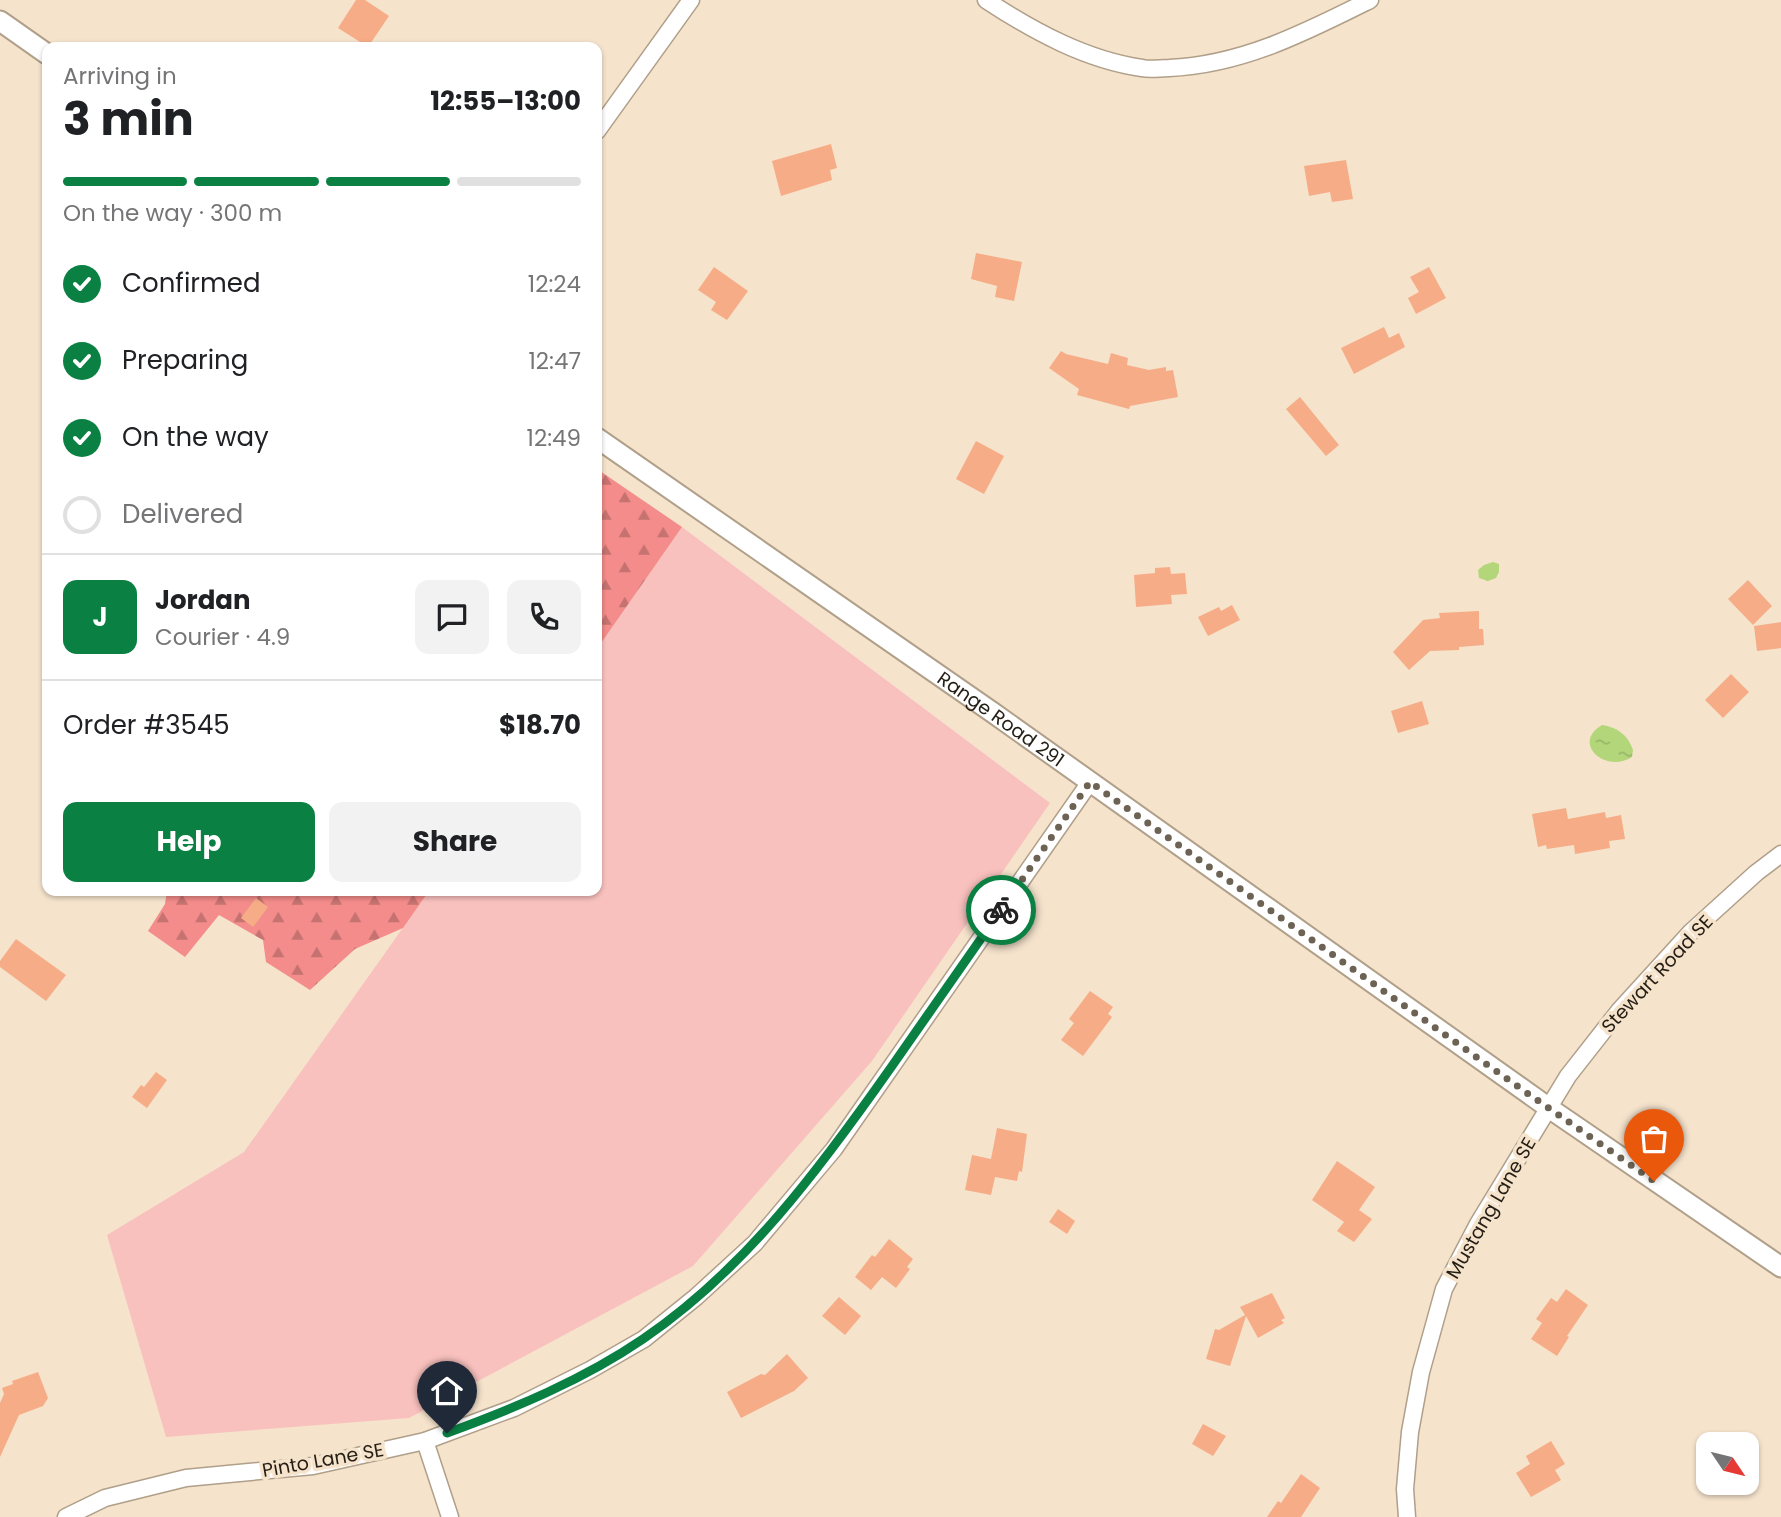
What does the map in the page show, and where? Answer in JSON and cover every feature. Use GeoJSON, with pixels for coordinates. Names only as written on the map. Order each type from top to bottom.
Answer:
{"type":"FeatureCollection","features":[{"type":"Feature","properties":{"kind":"street"},"geometry":{"type":"LineString","coordinates":[[602,124],[691,0]]}},
{"type":"Feature","properties":{"kind":"street"},"geometry":{"type":"LineString","coordinates":[[986,0],[1026,27],[1088,54],[1143,69],[1188,67],[1248,55],[1296,37],[1370,0]]}},
{"type":"Feature","properties":{"kind":"street"},"geometry":{"type":"LineString","coordinates":[[0,21],[42,50]]}},
{"type":"Feature","properties":{"kind":"street","name":"Range Road 291"},"geometry":{"type":"LineString","coordinates":[[602,441],[1090,782],[1549,1108],[1781,1267]]}},
{"type":"Feature","properties":{"kind":"street","name":"Pinto Lane SE"},"geometry":{"type":"LineString","coordinates":[[66,1517],[105,1498],[186,1478],[313,1466],[425,1441],[514,1408],[633,1345],[696,1297],[755,1243],[834,1149],[1090,782]]}},
{"type":"Feature","properties":{"kind":"street","name":"Stewart Road SE"},"geometry":{"type":"LineString","coordinates":[[1549,1108],[1568,1076],[1619,1011],[1691,932],[1781,854]]}},
{"type":"Feature","properties":{"kind":"street","name":"Mustang Lane SE"},"geometry":{"type":"LineString","coordinates":[[1407,1517],[1405,1489],[1410,1432],[1421,1372],[1444,1289],[1478,1224],[1549,1108]]}},
{"type":"Feature","properties":{"kind":"street"},"geometry":{"type":"LineString","coordinates":[[425,1441],[450,1517]]}},
{"type":"Feature","properties":{"kind":"shaded area"},"geometry":{"type":"Polygon","coordinates":[[[682,527],[1050,803],[872,1061],[693,1266],[409,1418],[166,1437],[107,1235],[244,1152],[425,896],[602,896],[602,642],[682,527]]]}},
{"type":"Feature","properties":{"kind":"green space"},"geometry":{"type":"Polygon","coordinates":[[[602,472],[682,527],[602,642],[602,472]]]}},
{"type":"Feature","properties":{"kind":"green space"},"geometry":{"type":"Polygon","coordinates":[[[166,896],[425,896],[403,928],[355,949],[310,990],[266,962],[263,940],[219,915],[185,957],[148,931],[165,904],[166,896]]]}},
{"type":"Feature","properties":{"kind":"water"},"geometry":{"type":"Polygon","coordinates":[[[1493,562],[1499,564],[1496,578],[1488,581],[1479,578],[1478,570],[1493,562]]]}},
{"type":"Feature","properties":{"kind":"water"},"geometry":{"type":"Polygon","coordinates":[[[1602,725],[1625,736],[1633,750],[1632,757],[1612,762],[1595,754],[1590,740],[1593,732],[1602,725]]]}},
{"type":"Feature","properties":{"kind":"building"},"geometry":{"type":"Polygon","coordinates":[[[356,0],[365,0],[389,16],[371,42],[360,42],[338,28],[356,0]]]}},
{"type":"Feature","properties":{"kind":"building"},"geometry":{"type":"Polygon","coordinates":[[[831,144],[837,168],[830,170],[832,180],[781,196],[772,161],[831,144]]]}},
{"type":"Feature","properties":{"kind":"building"},"geometry":{"type":"Polygon","coordinates":[[[1346,160],[1353,199],[1332,202],[1330,192],[1309,196],[1304,166],[1346,160]]]}},
{"type":"Feature","properties":{"kind":"building"},"geometry":{"type":"Polygon","coordinates":[[[976,253],[1022,262],[1014,301],[995,297],[997,286],[971,279],[976,253]]]}},
{"type":"Feature","properties":{"kind":"building"},"geometry":{"type":"Polygon","coordinates":[[[714,267],[748,291],[727,320],[711,310],[716,302],[698,290],[714,267]]]}},
{"type":"Feature","properties":{"kind":"building"},"geometry":{"type":"Polygon","coordinates":[[[1429,267],[1446,298],[1416,314],[1408,298],[1419,292],[1410,277],[1429,267]]]}},
{"type":"Feature","properties":{"kind":"building"},"geometry":{"type":"Polygon","coordinates":[[[1384,327],[1389,338],[1399,333],[1405,347],[1354,374],[1341,348],[1384,327]]]}},
{"type":"Feature","properties":{"kind":"building"},"geometry":{"type":"Polygon","coordinates":[[[1061,351],[1108,364],[1111,353],[1128,358],[1127,365],[1149,370],[1166,367],[1166,371],[1173,370],[1178,397],[1130,406],[1129,409],[1077,395],[1079,389],[1049,368],[1061,351]]]}},
{"type":"Feature","properties":{"kind":"building"},"geometry":{"type":"Polygon","coordinates":[[[1300,397],[1339,445],[1326,456],[1286,409],[1300,397]]]}},
{"type":"Feature","properties":{"kind":"building"},"geometry":{"type":"Polygon","coordinates":[[[976,441],[1004,456],[984,494],[956,479],[976,441]]]}},
{"type":"Feature","properties":{"kind":"building"},"geometry":{"type":"Polygon","coordinates":[[[1170,567],[1171,574],[1185,573],[1187,594],[1171,595],[1172,604],[1136,607],[1134,575],[1155,573],[1155,568],[1170,567]]]}},
{"type":"Feature","properties":{"kind":"building"},"geometry":{"type":"Polygon","coordinates":[[[1748,580],[1772,606],[1753,625],[1728,599],[1748,580]]]}},
{"type":"Feature","properties":{"kind":"building"},"geometry":{"type":"Polygon","coordinates":[[[1232,605],[1240,620],[1208,636],[1198,617],[1219,607],[1221,611],[1232,605]]]}},
{"type":"Feature","properties":{"kind":"building"},"geometry":{"type":"Polygon","coordinates":[[[1479,611],[1479,629],[1483,629],[1484,645],[1459,647],[1459,650],[1430,651],[1409,670],[1393,652],[1423,620],[1440,618],[1439,613],[1479,611]]]}},
{"type":"Feature","properties":{"kind":"building"},"geometry":{"type":"Polygon","coordinates":[[[1781,622],[1781,648],[1757,651],[1754,626],[1781,622]]]}},
{"type":"Feature","properties":{"kind":"building"},"geometry":{"type":"Polygon","coordinates":[[[1731,674],[1749,692],[1723,718],[1705,700],[1731,674]]]}},
{"type":"Feature","properties":{"kind":"building"},"geometry":{"type":"Polygon","coordinates":[[[1422,701],[1429,724],[1398,733],[1391,711],[1422,701]]]}},
{"type":"Feature","properties":{"kind":"building"},"geometry":{"type":"Polygon","coordinates":[[[1566,808],[1568,819],[1605,812],[1606,818],[1621,815],[1625,839],[1609,841],[1610,848],[1575,854],[1574,845],[1547,849],[1546,845],[1538,847],[1532,814],[1566,808]]]}},
{"type":"Feature","properties":{"kind":"building"},"geometry":{"type":"Polygon","coordinates":[[[256,898],[268,907],[253,927],[241,918],[256,898]]]}},
{"type":"Feature","properties":{"kind":"building"},"geometry":{"type":"Polygon","coordinates":[[[16,939],[66,975],[46,1001],[0,967],[0,961],[16,939]]]}},
{"type":"Feature","properties":{"kind":"building"},"geometry":{"type":"Polygon","coordinates":[[[1090,991],[1113,1007],[1108,1014],[1112,1017],[1083,1056],[1061,1040],[1074,1023],[1069,1019],[1090,991]]]}},
{"type":"Feature","properties":{"kind":"building"},"geometry":{"type":"Polygon","coordinates":[[[156,1072],[167,1080],[147,1108],[132,1097],[156,1072]]]}},
{"type":"Feature","properties":{"kind":"building"},"geometry":{"type":"Polygon","coordinates":[[[997,1128],[1027,1134],[1022,1172],[1019,1171],[1017,1181],[995,1177],[991,1195],[965,1190],[972,1155],[991,1159],[997,1128]]]}},
{"type":"Feature","properties":{"kind":"building"},"geometry":{"type":"Polygon","coordinates":[[[1337,1161],[1375,1187],[1359,1210],[1372,1219],[1354,1242],[1337,1231],[1344,1222],[1312,1200],[1337,1161]]]}},
{"type":"Feature","properties":{"kind":"building"},"geometry":{"type":"Polygon","coordinates":[[[1058,1209],[1075,1221],[1067,1234],[1049,1222],[1058,1209]]]}},
{"type":"Feature","properties":{"kind":"building"},"geometry":{"type":"Polygon","coordinates":[[[889,1239],[913,1259],[907,1267],[910,1269],[896,1288],[882,1277],[871,1290],[855,1277],[889,1239]]]}},
{"type":"Feature","properties":{"kind":"building"},"geometry":{"type":"Polygon","coordinates":[[[1566,1289],[1588,1305],[1557,1356],[1531,1339],[1542,1323],[1536,1319],[1551,1298],[1557,1302],[1566,1289]]]}},
{"type":"Feature","properties":{"kind":"building"},"geometry":{"type":"Polygon","coordinates":[[[1272,1293],[1285,1318],[1281,1320],[1284,1323],[1258,1338],[1246,1316],[1230,1366],[1206,1359],[1215,1329],[1219,1330],[1245,1315],[1240,1307],[1272,1293]]]}},
{"type":"Feature","properties":{"kind":"building"},"geometry":{"type":"Polygon","coordinates":[[[839,1297],[861,1316],[845,1335],[822,1316],[839,1297]]]}},
{"type":"Feature","properties":{"kind":"building"},"geometry":{"type":"Polygon","coordinates":[[[787,1354],[808,1378],[794,1391],[741,1418],[727,1392],[761,1374],[765,1375],[787,1354]]]}},
{"type":"Feature","properties":{"kind":"building"},"geometry":{"type":"Polygon","coordinates":[[[38,1372],[48,1398],[43,1406],[19,1415],[0,1457],[0,1403],[4,1394],[2,1388],[13,1384],[12,1381],[38,1372]]]}},
{"type":"Feature","properties":{"kind":"building"},"geometry":{"type":"Polygon","coordinates":[[[1203,1424],[1226,1436],[1213,1456],[1192,1444],[1203,1424]]]}},
{"type":"Feature","properties":{"kind":"building"},"geometry":{"type":"Polygon","coordinates":[[[1551,1441],[1565,1464],[1555,1470],[1561,1480],[1531,1497],[1516,1473],[1530,1464],[1526,1456],[1551,1441]]]}},
{"type":"Feature","properties":{"kind":"building"},"geometry":{"type":"Polygon","coordinates":[[[1301,1474],[1320,1488],[1301,1517],[1267,1517],[1278,1501],[1281,1503],[1301,1474]]]}},
{"type":"Feature","properties":{"kind":"way so far"},"geometry":{"type":"LineString","coordinates":[[1001,910],[1090,782],[1654,1181]]}},
{"type":"Feature","properties":{"kind":"route"},"geometry":{"type":"LineString","coordinates":[[447,1433],[514,1408],[590,1370],[643,1339],[696,1297],[755,1243],[834,1149],[1001,910]]}}]}
